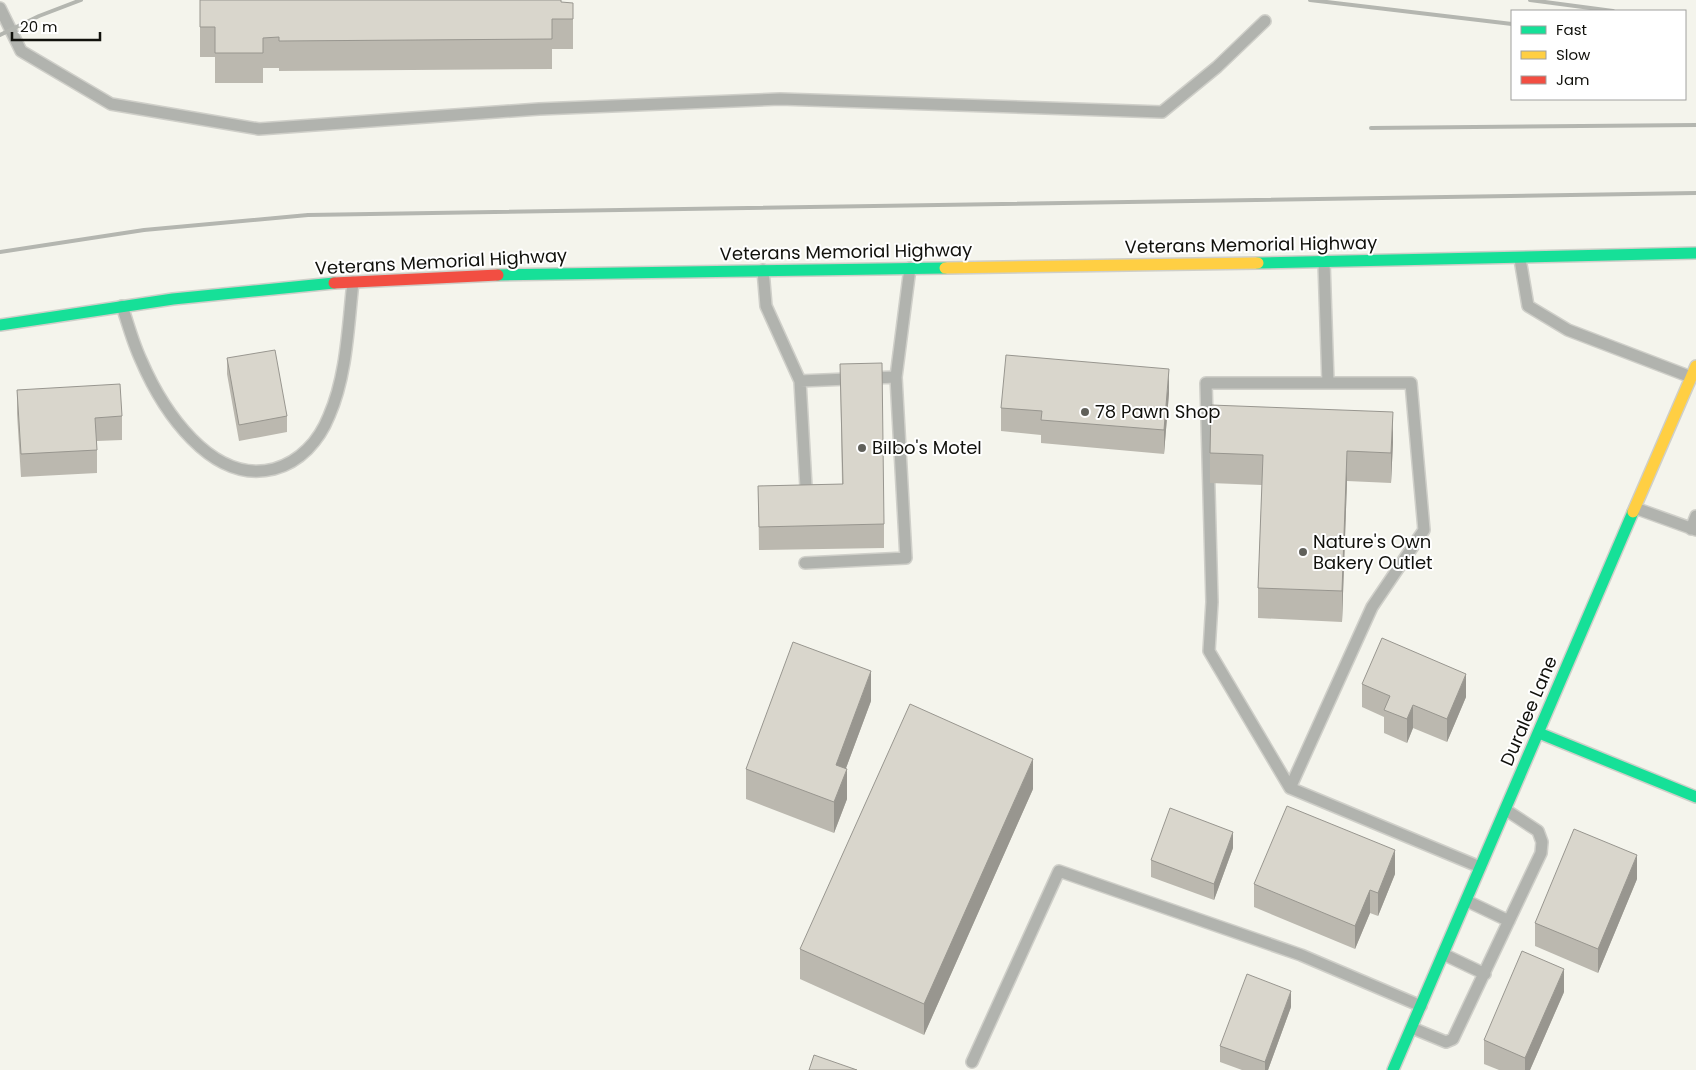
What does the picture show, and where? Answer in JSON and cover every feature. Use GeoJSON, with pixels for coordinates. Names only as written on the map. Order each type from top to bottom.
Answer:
{"type":"FeatureCollection","features":[{"type":"Feature","properties":{"kind":"main road","name":"Veterans Memorial Highway"},"geometry":{"type":"LineString","coordinates":[[0,325],[122,306],[260,289],[353,282],[577,273],[1520,259],[1696,253]]}},
{"type":"Feature","properties":{"kind":"main road","name":"Duralee Lane"},"geometry":{"type":"LineString","coordinates":[[1394,1070],[1696,366]]}},
{"type":"Feature","properties":{"kind":"main road"},"geometry":{"type":"LineString","coordinates":[[1539,733],[1696,798]]}},
{"type":"Feature","properties":{"kind":"lane"},"geometry":{"type":"LineString","coordinates":[[0,8],[21,51],[111,104],[259,129],[539,109],[780,99],[1162,112],[1217,67],[1265,21]]}},
{"type":"Feature","properties":{"kind":"lane"},"geometry":{"type":"LineString","coordinates":[[1520,259],[1528,306],[1568,330],[1691,377]]}},
{"type":"Feature","properties":{"kind":"lane"},"geometry":{"type":"LineString","coordinates":[[1324,262],[1328,383]]}},
{"type":"Feature","properties":{"kind":"lane"},"geometry":{"type":"LineString","coordinates":[[805,563],[906,558],[896,377],[910,268]]}},
{"type":"Feature","properties":{"kind":"lane"},"geometry":{"type":"LineString","coordinates":[[763,270],[766,306],[800,381],[806,487]]}},
{"type":"Feature","properties":{"kind":"lane"},"geometry":{"type":"LineString","coordinates":[[122,306],[141,360],[157,391],[193,440],[207,454],[222,463],[237,468],[264,471],[286,466],[302,456],[316,439],[329,417],[342,367],[353,282]]}},
{"type":"Feature","properties":{"kind":"lane"},"geometry":{"type":"LineString","coordinates":[[800,381],[896,377]]}},
{"type":"Feature","properties":{"kind":"lane"},"geometry":{"type":"LineString","coordinates":[[1290,788],[1372,607],[1424,530],[1411,383],[1206,383],[1212,602],[1209,651],[1290,788],[1482,868]]}},
{"type":"Feature","properties":{"kind":"lane"},"geometry":{"type":"LineString","coordinates":[[1635,508],[1694,529],[1696,516]]}},
{"type":"Feature","properties":{"kind":"lane"},"geometry":{"type":"LineString","coordinates":[[1412,1028],[1446,1042],[1453,1039],[1541,853],[1542,842],[1538,831],[1506,810]]}},
{"type":"Feature","properties":{"kind":"lane"},"geometry":{"type":"LineString","coordinates":[[972,1062],[1059,872],[1301,955],[1421,1006]]}},
{"type":"Feature","properties":{"kind":"lane"},"geometry":{"type":"LineString","coordinates":[[1467,901],[1509,921]]}},
{"type":"Feature","properties":{"kind":"lane"},"geometry":{"type":"LineString","coordinates":[[1444,954],[1485,974]]}},
{"type":"Feature","properties":{"kind":"building"},"geometry":{"type":"Polygon","coordinates":[[[200,0],[561,0],[561,2],[573,3],[573,19],[552,19],[552,39],[279,41],[279,37],[263,38],[263,53],[215,53],[215,27],[200,27],[200,0]]]}},
{"type":"Feature","properties":{"kind":"building"},"geometry":{"type":"Polygon","coordinates":[[[275,350],[287,416],[239,425],[227,358],[275,350]]]}},
{"type":"Feature","properties":{"kind":"building"},"geometry":{"type":"Polygon","coordinates":[[[1006,355],[1169,369],[1164,430],[1041,420],[1042,411],[1001,408],[1006,355]]]}},
{"type":"Feature","properties":{"kind":"building","name":"Bilbo's Motel"},"geometry":{"type":"Polygon","coordinates":[[[882,363],[884,524],[759,527],[758,486],[843,484],[840,364],[882,363]]]}},
{"type":"Feature","properties":{"kind":"building"},"geometry":{"type":"Polygon","coordinates":[[[120,384],[122,416],[95,418],[97,450],[21,454],[17,390],[120,384]]]}},
{"type":"Feature","properties":{"kind":"building","name":"Nature's Own Bakery Outlet"},"geometry":{"type":"Polygon","coordinates":[[[1211,405],[1393,412],[1391,453],[1347,451],[1342,591],[1258,588],[1263,455],[1210,453],[1211,405]]]}},
{"type":"Feature","properties":{"kind":"building"},"geometry":{"type":"Polygon","coordinates":[[[1382,638],[1466,674],[1447,719],[1413,705],[1407,719],[1384,710],[1390,696],[1362,684],[1382,638]]]}},
{"type":"Feature","properties":{"kind":"building"},"geometry":{"type":"Polygon","coordinates":[[[793,642],[871,671],[836,765],[847,769],[834,802],[746,769],[793,642]]]}},
{"type":"Feature","properties":{"kind":"building"},"geometry":{"type":"Polygon","coordinates":[[[910,704],[1033,759],[924,1004],[800,949],[910,704]]]}},
{"type":"Feature","properties":{"kind":"building"},"geometry":{"type":"Polygon","coordinates":[[[1287,806],[1395,850],[1378,893],[1370,890],[1355,926],[1254,884],[1287,806]]]}},
{"type":"Feature","properties":{"kind":"building"},"geometry":{"type":"Polygon","coordinates":[[[1170,808],[1233,832],[1214,884],[1151,860],[1170,808]]]}},
{"type":"Feature","properties":{"kind":"building"},"geometry":{"type":"Polygon","coordinates":[[[1574,829],[1637,855],[1598,949],[1535,923],[1574,829]]]}},
{"type":"Feature","properties":{"kind":"building"},"geometry":{"type":"Polygon","coordinates":[[[1522,951],[1564,969],[1525,1058],[1484,1040],[1522,951]]]}},
{"type":"Feature","properties":{"kind":"building"},"geometry":{"type":"Polygon","coordinates":[[[1247,974],[1291,991],[1265,1062],[1220,1046],[1247,974]]]}},
{"type":"Feature","properties":{"kind":"building"},"geometry":{"type":"Polygon","coordinates":[[[814,1055],[857,1070],[809,1070],[814,1055]]]}},
{"type":"Feature","properties":{"kind":"railway"},"geometry":{"type":"LineString","coordinates":[[0,35],[39,16],[81,0]]}},
{"type":"Feature","properties":{"kind":"railway"},"geometry":{"type":"LineString","coordinates":[[1310,0],[1511,24]]}},
{"type":"Feature","properties":{"kind":"railway"},"geometry":{"type":"LineString","coordinates":[[1530,0],[1605,10]]}},
{"type":"Feature","properties":{"kind":"railway"},"geometry":{"type":"LineString","coordinates":[[1371,128],[1696,125]]}},
{"type":"Feature","properties":{"kind":"railway"},"geometry":{"type":"LineString","coordinates":[[0,252],[144,230],[308,215],[1696,193]]}},
{"type":"Feature","properties":{"kind":"traffic: fast"},"geometry":{"type":"LineString","coordinates":[[1258,263],[1696,253]]}},
{"type":"Feature","properties":{"kind":"traffic: fast"},"geometry":{"type":"LineString","coordinates":[[498,275],[945,268]]}},
{"type":"Feature","properties":{"kind":"traffic: fast"},"geometry":{"type":"LineString","coordinates":[[0,325],[173,299],[334,283]]}},
{"type":"Feature","properties":{"kind":"traffic: fast"},"geometry":{"type":"LineString","coordinates":[[1393,1070],[1633,512]]}},
{"type":"Feature","properties":{"kind":"traffic: fast"},"geometry":{"type":"LineString","coordinates":[[1539,733],[1696,797]]}},
{"type":"Feature","properties":{"kind":"traffic: slow"},"geometry":{"type":"LineString","coordinates":[[945,268],[1258,263]]}},
{"type":"Feature","properties":{"kind":"traffic: slow"},"geometry":{"type":"LineString","coordinates":[[1633,512],[1696,366]]}},
{"type":"Feature","properties":{"kind":"traffic: jam"},"geometry":{"type":"LineString","coordinates":[[334,283],[498,275]]}},
{"type":"Feature","properties":{"kind":"place","name":"78 Pawn Shop"},"geometry":{"type":"Point","coordinates":[1085,412]}},
{"type":"Feature","properties":{"kind":"place","name":"Bilbo's Motel"},"geometry":{"type":"Point","coordinates":[862,448]}},
{"type":"Feature","properties":{"kind":"place","name":"Nature's Own Bakery Outlet"},"geometry":{"type":"Point","coordinates":[1303,552]}}]}
